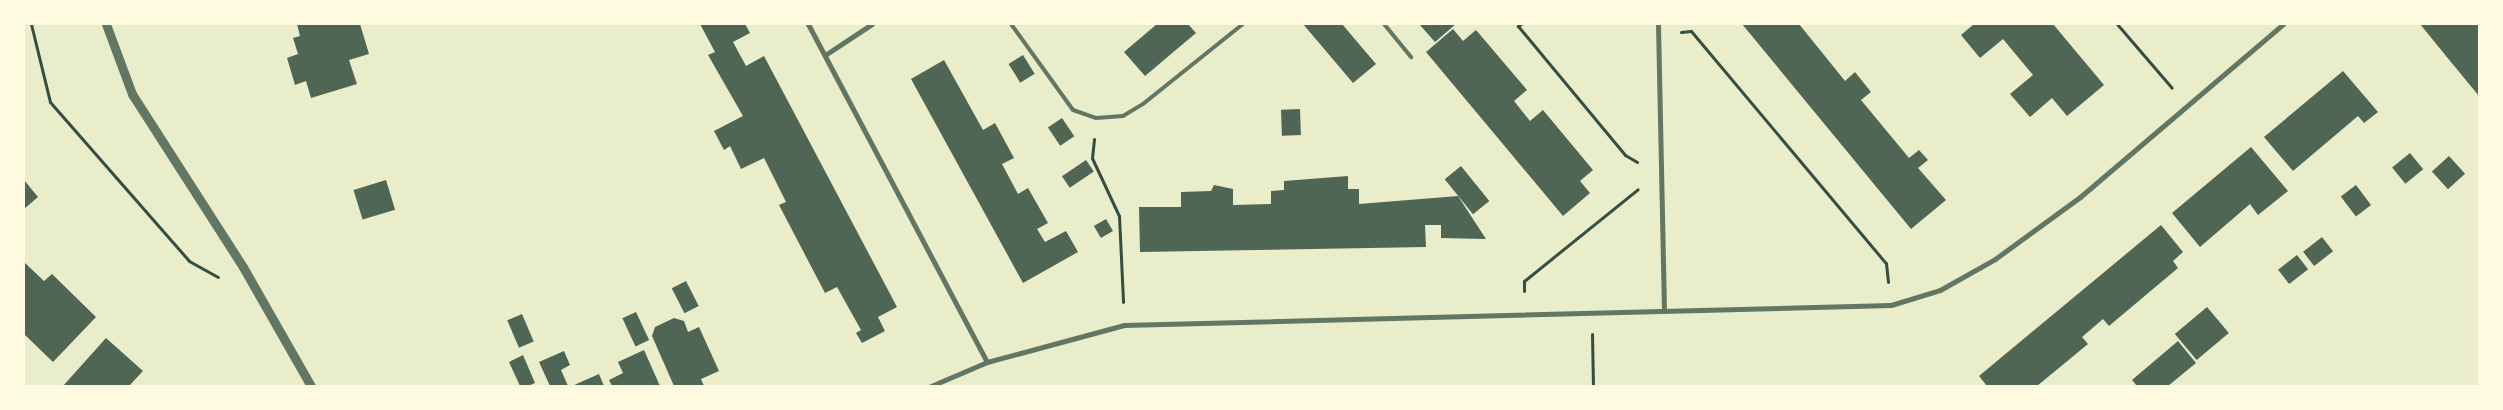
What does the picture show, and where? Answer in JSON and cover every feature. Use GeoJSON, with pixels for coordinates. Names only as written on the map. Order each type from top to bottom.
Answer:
{"type":"FeatureCollection","features":[{"type":"Feature","properties":{"kind":"street"},"geometry":{"type":"LineString","coordinates":[[106,24],[132,94],[243,266],[311,386]]}},
{"type":"Feature","properties":{"kind":"street"},"geometry":{"type":"LineString","coordinates":[[808,24],[987,362]]}},
{"type":"Feature","properties":{"kind":"street"},"geometry":{"type":"LineString","coordinates":[[825,55],[872,24]]}},
{"type":"Feature","properties":{"kind":"street"},"geometry":{"type":"LineString","coordinates":[[1658,24],[1664,311]]}},
{"type":"Feature","properties":{"kind":"street"},"geometry":{"type":"LineString","coordinates":[[932,386],[987,362],[1124,325],[1891,305],[1940,290],[1995,259],[2080,196],[2283,24]]}},
{"type":"Feature","properties":{"kind":"lane"},"geometry":{"type":"LineString","coordinates":[[1011,24],[1072,110],[1096,118],[1123,116],[1143,104],[1243,24]]}},
{"type":"Feature","properties":{"kind":"lane"},"geometry":{"type":"LineString","coordinates":[[1384,24],[1411,57]]}},
{"type":"Feature","properties":{"kind":"path"},"geometry":{"type":"LineString","coordinates":[[31,24],[50,102],[189,261],[222,279]]}},
{"type":"Feature","properties":{"kind":"path"},"geometry":{"type":"LineString","coordinates":[[1521,24],[1518,26],[1625,155],[1661,176],[1637,190],[1524,281],[1524,314]]}},
{"type":"Feature","properties":{"kind":"path"},"geometry":{"type":"LineString","coordinates":[[2117,24],[2186,106]]}},
{"type":"Feature","properties":{"kind":"path"},"geometry":{"type":"LineString","coordinates":[[1658,32],[1691,31],[1886,263],[1891,305]]}},
{"type":"Feature","properties":{"kind":"path"},"geometry":{"type":"LineString","coordinates":[[1096,118],[1092,158],[1119,216],[1124,325]]}},
{"type":"Feature","properties":{"kind":"path"},"geometry":{"type":"LineString","coordinates":[[1592,313],[1593,386]]}},
{"type":"Feature","properties":{"kind":"building"},"geometry":{"type":"Polygon","coordinates":[[[297,24],[360,24],[369,54],[349,60],[357,84],[311,98],[306,81],[295,85],[287,58],[298,54],[293,38],[300,36],[297,24]]]}},
{"type":"Feature","properties":{"kind":"building"},"geometry":{"type":"Polygon","coordinates":[[[700,24],[745,24],[750,33],[733,42],[746,66],[764,56],[897,307],[878,317],[885,331],[862,343],[856,333],[861,330],[837,287],[825,293],[779,205],[786,202],[764,158],[741,169],[730,146],[724,150],[714,131],[743,116],[708,55],[715,52],[700,24]]]}},
{"type":"Feature","properties":{"kind":"building"},"geometry":{"type":"Polygon","coordinates":[[[1157,24],[1188,24],[1196,33],[1145,76],[1124,52],[1157,24]]]}},
{"type":"Feature","properties":{"kind":"building"},"geometry":{"type":"Polygon","coordinates":[[[1303,24],[1342,24],[1376,64],[1353,83],[1303,24]]]}},
{"type":"Feature","properties":{"kind":"building"},"geometry":{"type":"Polygon","coordinates":[[[1419,24],[1456,24],[1435,42],[1419,24]]]}},
{"type":"Feature","properties":{"kind":"building"},"geometry":{"type":"Polygon","coordinates":[[[1742,24],[1799,24],[1845,81],[1855,72],[1871,92],[1861,100],[1909,158],[1919,150],[1928,160],[1918,168],[1946,200],[1911,229],[1742,24]]]}},
{"type":"Feature","properties":{"kind":"building"},"geometry":{"type":"Polygon","coordinates":[[[1974,24],[2053,24],[2104,85],[2067,116],[2052,98],[2030,117],[2010,94],[2033,75],[2003,39],[1980,58],[1961,35],[1974,24]]]}},
{"type":"Feature","properties":{"kind":"building"},"geometry":{"type":"Polygon","coordinates":[[[2420,24],[2479,24],[2479,96],[2446,56],[2420,24]]]}},
{"type":"Feature","properties":{"kind":"building"},"geometry":{"type":"Polygon","coordinates":[[[1453,29],[1463,41],[1476,30],[1527,90],[1514,101],[1530,121],[1543,110],[1593,170],[1580,181],[1590,193],[1563,216],[1426,52],[1453,29]]]}},
{"type":"Feature","properties":{"kind":"building"},"geometry":{"type":"Polygon","coordinates":[[[1023,55],[1035,74],[1020,83],[1009,64],[1023,55]]]}},
{"type":"Feature","properties":{"kind":"building"},"geometry":{"type":"Polygon","coordinates":[[[944,60],[983,130],[995,123],[1014,158],[1002,164],[1018,194],[1028,188],[1048,223],[1037,229],[1045,242],[1066,231],[1078,252],[1023,283],[911,79],[944,60]]]}},
{"type":"Feature","properties":{"kind":"building"},"geometry":{"type":"Polygon","coordinates":[[[2343,71],[2378,112],[2364,123],[2358,116],[2293,171],[2264,137],[2343,71]]]}},
{"type":"Feature","properties":{"kind":"building"},"geometry":{"type":"Polygon","coordinates":[[[1300,109],[1301,135],[1282,136],[1281,110],[1300,109]]]}},
{"type":"Feature","properties":{"kind":"building"},"geometry":{"type":"Polygon","coordinates":[[[1062,118],[1074,136],[1060,146],[1048,128],[1062,118]]]}},
{"type":"Feature","properties":{"kind":"building"},"geometry":{"type":"Polygon","coordinates":[[[2251,147],[2288,191],[2258,215],[2250,204],[2200,247],[2172,213],[2251,147]]]}},
{"type":"Feature","properties":{"kind":"building"},"geometry":{"type":"Polygon","coordinates":[[[2410,153],[2423,169],[2405,184],[2392,167],[2410,153]]]}},
{"type":"Feature","properties":{"kind":"building"},"geometry":{"type":"Polygon","coordinates":[[[2449,156],[2465,174],[2448,189],[2432,171],[2449,156]]]}},
{"type":"Feature","properties":{"kind":"building"},"geometry":{"type":"Polygon","coordinates":[[[1086,160],[1094,172],[1070,188],[1062,176],[1086,160]]]}},
{"type":"Feature","properties":{"kind":"building"},"geometry":{"type":"Polygon","coordinates":[[[1461,166],[1489,201],[1473,214],[1445,179],[1461,166]]]}},
{"type":"Feature","properties":{"kind":"building"},"geometry":{"type":"Polygon","coordinates":[[[1348,176],[1348,189],[1359,189],[1359,204],[1458,196],[1486,239],[1441,238],[1441,225],[1425,225],[1426,247],[1140,252],[1139,207],[1181,207],[1181,192],[1211,191],[1214,185],[1233,189],[1233,205],[1271,204],[1271,191],[1284,190],[1284,181],[1348,176]]]}},
{"type":"Feature","properties":{"kind":"building"},"geometry":{"type":"Polygon","coordinates":[[[24,180],[38,197],[24,209],[24,180]]]}},
{"type":"Feature","properties":{"kind":"building"},"geometry":{"type":"Polygon","coordinates":[[[386,180],[395,210],[363,220],[353,190],[386,180]]]}},
{"type":"Feature","properties":{"kind":"building"},"geometry":{"type":"Polygon","coordinates":[[[2356,185],[2371,205],[2356,216],[2341,196],[2356,185]]]}},
{"type":"Feature","properties":{"kind":"building"},"geometry":{"type":"Polygon","coordinates":[[[1106,219],[1113,231],[1101,238],[1094,226],[1106,219]]]}},
{"type":"Feature","properties":{"kind":"building"},"geometry":{"type":"Polygon","coordinates":[[[2161,225],[2183,252],[2173,261],[2178,268],[2109,326],[2103,319],[2082,337],[2088,344],[2037,386],[1987,386],[1979,376],[2161,225]]]}},
{"type":"Feature","properties":{"kind":"building"},"geometry":{"type":"Polygon","coordinates":[[[2322,237],[2333,251],[2314,266],[2303,252],[2322,237]]]}},
{"type":"Feature","properties":{"kind":"building"},"geometry":{"type":"Polygon","coordinates":[[[2297,255],[2308,269],[2289,284],[2278,270],[2297,255]]]}},
{"type":"Feature","properties":{"kind":"building"},"geometry":{"type":"Polygon","coordinates":[[[24,262],[44,281],[52,274],[96,317],[53,362],[24,334],[24,262]]]}},
{"type":"Feature","properties":{"kind":"building"},"geometry":{"type":"Polygon","coordinates":[[[686,281],[699,306],[684,313],[672,288],[686,281]]]}},
{"type":"Feature","properties":{"kind":"building"},"geometry":{"type":"Polygon","coordinates":[[[2207,307],[2229,333],[2197,360],[2175,334],[2207,307]]]}},
{"type":"Feature","properties":{"kind":"building"},"geometry":{"type":"Polygon","coordinates":[[[636,312],[649,340],[636,346],[622,318],[636,312]]]}},
{"type":"Feature","properties":{"kind":"building"},"geometry":{"type":"Polygon","coordinates":[[[522,314],[534,342],[519,348],[507,320],[522,314]]]}},
{"type":"Feature","properties":{"kind":"building"},"geometry":{"type":"Polygon","coordinates":[[[674,318],[684,321],[688,332],[699,327],[719,371],[701,379],[704,386],[674,386],[652,336],[655,327],[674,318]]]}},
{"type":"Feature","properties":{"kind":"building"},"geometry":{"type":"Polygon","coordinates":[[[106,338],[143,371],[129,386],[63,386],[106,338]]]}},
{"type":"Feature","properties":{"kind":"building"},"geometry":{"type":"Polygon","coordinates":[[[2178,341],[2196,363],[2168,386],[2137,386],[2132,380],[2178,341]]]}},
{"type":"Feature","properties":{"kind":"building"},"geometry":{"type":"Polygon","coordinates":[[[644,350],[660,386],[612,386],[609,380],[623,373],[618,362],[644,350]]]}},
{"type":"Feature","properties":{"kind":"building"},"geometry":{"type":"Polygon","coordinates":[[[564,351],[570,365],[561,370],[568,386],[550,386],[539,362],[564,351]]]}},
{"type":"Feature","properties":{"kind":"building"},"geometry":{"type":"Polygon","coordinates":[[[523,355],[535,383],[528,386],[520,386],[509,362],[523,355]]]}},
{"type":"Feature","properties":{"kind":"building"},"geometry":{"type":"Polygon","coordinates":[[[599,374],[604,386],[572,386],[599,374]]]}}]}
